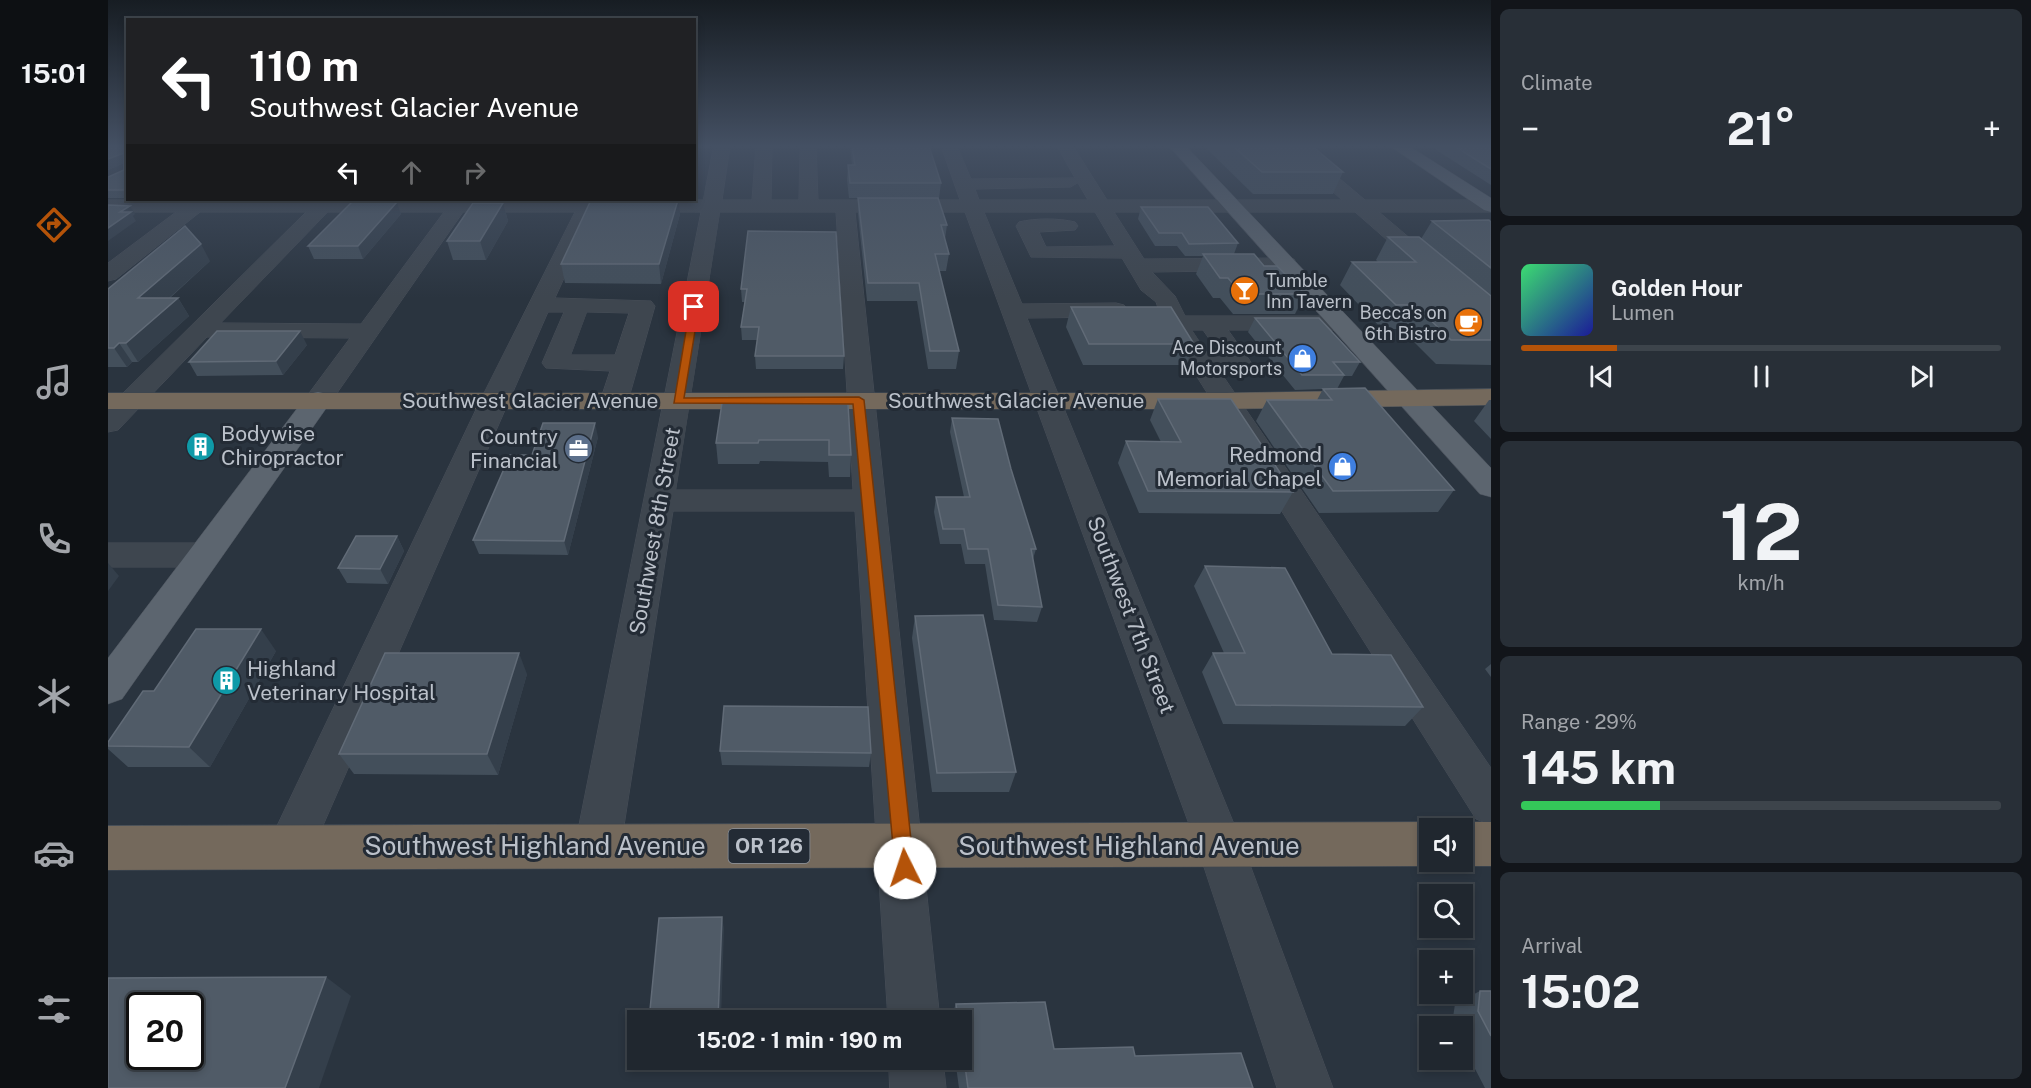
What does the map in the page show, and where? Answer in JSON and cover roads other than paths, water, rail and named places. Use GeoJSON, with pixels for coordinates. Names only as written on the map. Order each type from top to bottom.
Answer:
{"type":"FeatureCollection","features":[{"type":"Feature","properties":{"kind":"highway","name":"Southwest Glacier Avenue"},"geometry":{"type":"LineString","coordinates":[[120,401],[1225,401],[1491,397]]}},
{"type":"Feature","properties":{"kind":"highway","name":"Southwest Highland Avenue"},"geometry":{"type":"LineString","coordinates":[[108,848],[1419,844]]}},
{"type":"Feature","properties":{"kind":"highway"},"geometry":{"type":"LineString","coordinates":[[1473,844],[1491,844]]}},
{"type":"Feature","properties":{"kind":"main road"},"geometry":{"type":"LineString","coordinates":[[1224,197],[1491,487]]}},
{"type":"Feature","properties":{"kind":"main road"},"geometry":{"type":"LineString","coordinates":[[1477,197],[1491,206]]}},
{"type":"Feature","properties":{"kind":"main road"},"geometry":{"type":"LineString","coordinates":[[108,688],[318,400]]}},
{"type":"Feature","properties":{"kind":"street","name":"Southwest 8th Street"},"geometry":{"type":"LineString","coordinates":[[598,845],[678,401],[669,306],[713,206],[714,197]]}},
{"type":"Feature","properties":{"kind":"street"},"geometry":{"type":"LineString","coordinates":[[761,206],[762,197]]}},
{"type":"Feature","properties":{"kind":"street"},"geometry":{"type":"LineString","coordinates":[[809,197],[809,206]]}},
{"type":"Feature","properties":{"kind":"street","name":"Southwest 7th Street"},"geometry":{"type":"LineString","coordinates":[[969,197],[1220,846],[1305,1088]]}},
{"type":"Feature","properties":{"kind":"street"},"geometry":{"type":"LineString","coordinates":[[1099,197],[1110,213],[1136,266],[1149,285],[1160,310],[1202,365],[1491,805]]}},
{"type":"Feature","properties":{"kind":"street"},"geometry":{"type":"LineString","coordinates":[[1350,197],[1491,319]]}},
{"type":"Feature","properties":{"kind":"street"},"geometry":{"type":"LineString","coordinates":[[108,206],[200,203],[588,203],[713,206],[973,206],[1110,213]]}},
{"type":"Feature","properties":{"kind":"street"},"geometry":{"type":"LineString","coordinates":[[108,274],[200,203]]}},
{"type":"Feature","properties":{"kind":"street"},"geometry":{"type":"LineString","coordinates":[[108,424],[120,401],[201,330],[326,203]]}},
{"type":"Feature","properties":{"kind":"street"},"geometry":{"type":"LineString","coordinates":[[318,400],[459,203]]}},
{"type":"Feature","properties":{"kind":"street"},"geometry":{"type":"LineString","coordinates":[[291,846],[494,401],[588,203]]}},
{"type":"Feature","properties":{"kind":"street"},"geometry":{"type":"LineString","coordinates":[[845,206],[859,400],[903,846],[913,1010]]}},
{"type":"Feature","properties":{"kind":"street"},"geometry":{"type":"LineString","coordinates":[[1286,264],[1136,266],[1038,252],[1026,226],[1110,213],[1233,206],[1491,206]]}},
{"type":"Feature","properties":{"kind":"street"},"geometry":{"type":"LineString","coordinates":[[1110,213],[1136,266]]}},
{"type":"Feature","properties":{"kind":"street"},"geometry":{"type":"LineString","coordinates":[[987,243],[1034,243]]}},
{"type":"Feature","properties":{"kind":"street"},"geometry":{"type":"LineString","coordinates":[[999,274],[1023,274]]}},
{"type":"Feature","properties":{"kind":"street"},"geometry":{"type":"LineString","coordinates":[[540,304],[669,306]]}},
{"type":"Feature","properties":{"kind":"street"},"geometry":{"type":"LineString","coordinates":[[578,306],[555,363],[626,363]]}},
{"type":"Feature","properties":{"kind":"street"},"geometry":{"type":"LineString","coordinates":[[614,401],[626,363],[669,306]]}},
{"type":"Feature","properties":{"kind":"street"},"geometry":{"type":"LineString","coordinates":[[1013,311],[1160,310],[1210,323],[1340,323]]}},
{"type":"Feature","properties":{"kind":"street"},"geometry":{"type":"LineString","coordinates":[[1202,365],[1240,365],[1210,323]]}},
{"type":"Feature","properties":{"kind":"street"},"geometry":{"type":"LineString","coordinates":[[201,330],[367,331]]}},
{"type":"Feature","properties":{"kind":"street"},"geometry":{"type":"LineString","coordinates":[[661,501],[869,500]]}},
{"type":"Feature","properties":{"kind":"street"},"geometry":{"type":"LineString","coordinates":[[108,555],[204,555]]}},
{"type":"Feature","properties":{"kind":"street"},"geometry":{"type":"LineString","coordinates":[[917,1070],[918,1088]]}},
{"type":"Feature","properties":{"kind":"place","name":"Tumble Inn Tavern"},"geometry":{"type":"Point","coordinates":[1245,291]}},
{"type":"Feature","properties":{"kind":"place","name":"Becca's on 6th Bistro"},"geometry":{"type":"Point","coordinates":[1468,323]}},
{"type":"Feature","properties":{"kind":"place","name":"Ace Discount Motorsports"},"geometry":{"type":"Point","coordinates":[1303,358]}},
{"type":"Feature","properties":{"kind":"place","name":"Bodywise Chiropractor"},"geometry":{"type":"Point","coordinates":[200,446]}},
{"type":"Feature","properties":{"kind":"place","name":"Country Financial"},"geometry":{"type":"Point","coordinates":[579,449]}},
{"type":"Feature","properties":{"kind":"place","name":"Redmond Memorial Chapel"},"geometry":{"type":"Point","coordinates":[1343,467]}},
{"type":"Feature","properties":{"kind":"place","name":"Highland Veterinary Hospital"},"geometry":{"type":"Point","coordinates":[226,681]}}]}
